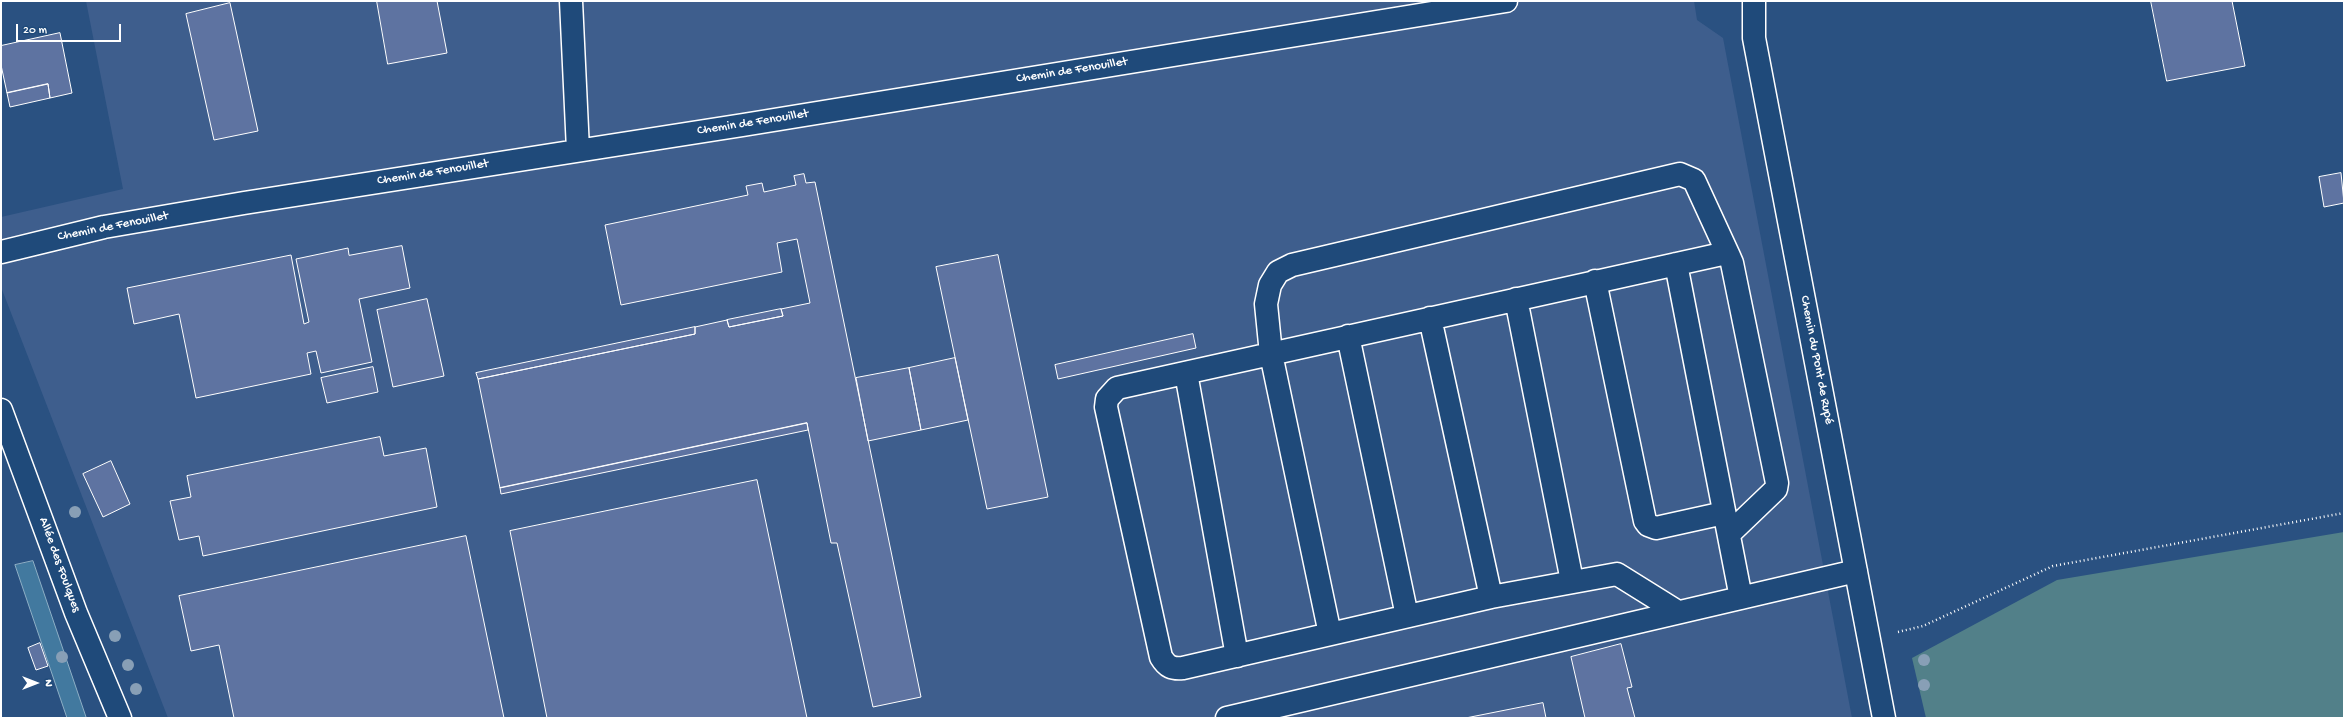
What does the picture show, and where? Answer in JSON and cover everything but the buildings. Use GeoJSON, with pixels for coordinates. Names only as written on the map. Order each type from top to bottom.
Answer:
{"type":"FeatureCollection","features":[{"type":"Feature","properties":{"kind":"street"},"geometry":{"type":"LineString","coordinates":[[572,1],[578,150]]}},
{"type":"Feature","properties":{"kind":"street","name":"Chemin de Fenouillet"},"geometry":{"type":"LineString","coordinates":[[1,252],[104,227],[1506,1]]}},
{"type":"Feature","properties":{"kind":"street","name":"Chemin du Pont de Rupé"},"geometry":{"type":"LineString","coordinates":[[1754,1],[1754,38],[1884,718]]}},
{"type":"Feature","properties":{"kind":"street"},"geometry":{"type":"LineString","coordinates":[[1330,634],[1271,354],[1266,304],[1270,285],[1278,272],[1292,265],[1672,175],[1680,174],[1694,180],[1732,263],[1778,486],[1729,534]]}},
{"type":"Feature","properties":{"kind":"street"},"geometry":{"type":"LineString","coordinates":[[1678,612],[1617,574],[1491,597],[1237,656],[1173,669],[1166,665],[1161,657],[1106,407],[1106,399],[1117,388],[1717,254],[1729,256]]}},
{"type":"Feature","properties":{"kind":"street"},"geometry":{"type":"LineString","coordinates":[[1676,264],[1741,598]]}},
{"type":"Feature","properties":{"kind":"street"},"geometry":{"type":"LineString","coordinates":[[1595,281],[1645,521],[1648,525],[1656,528],[1724,513]]}},
{"type":"Feature","properties":{"kind":"street"},"geometry":{"type":"LineString","coordinates":[[1516,299],[1572,581]]}},
{"type":"Feature","properties":{"kind":"street"},"geometry":{"type":"LineString","coordinates":[[1430,318],[1491,597]]}},
{"type":"Feature","properties":{"kind":"street"},"geometry":{"type":"LineString","coordinates":[[1348,336],[1407,616]]}},
{"type":"Feature","properties":{"kind":"street"},"geometry":{"type":"LineString","coordinates":[[1186,373],[1237,656]]}},
{"type":"Feature","properties":{"kind":"street","name":"Allée des Foulques"},"geometry":{"type":"LineString","coordinates":[[1,410],[76,613],[120,718]]}},
{"type":"Feature","properties":{"kind":"street"},"geometry":{"type":"LineString","coordinates":[[1227,718],[1856,570]]}},
{"type":"Feature","properties":{"kind":"path"},"geometry":{"type":"LineString","coordinates":[[1869,640],[1923,626],[2053,566],[2344,513]]}},
{"type":"Feature","properties":{"kind":"shaded area"},"geometry":{"type":"Polygon","coordinates":[[[86,1],[1694,1],[1697,20],[1723,38],[1852,718],[168,718],[1,287],[1,217],[123,189],[86,1]]]}},
{"type":"Feature","properties":{"kind":"shaded area"},"geometry":{"type":"Polygon","coordinates":[[[33,561],[86,718],[67,718],[15,565],[33,561]]]}},
{"type":"Feature","properties":{"kind":"green space"},"geometry":{"type":"Polygon","coordinates":[[[2344,532],[2344,718],[1926,718],[1912,658],[2057,580],[2344,532]]]}}]}
